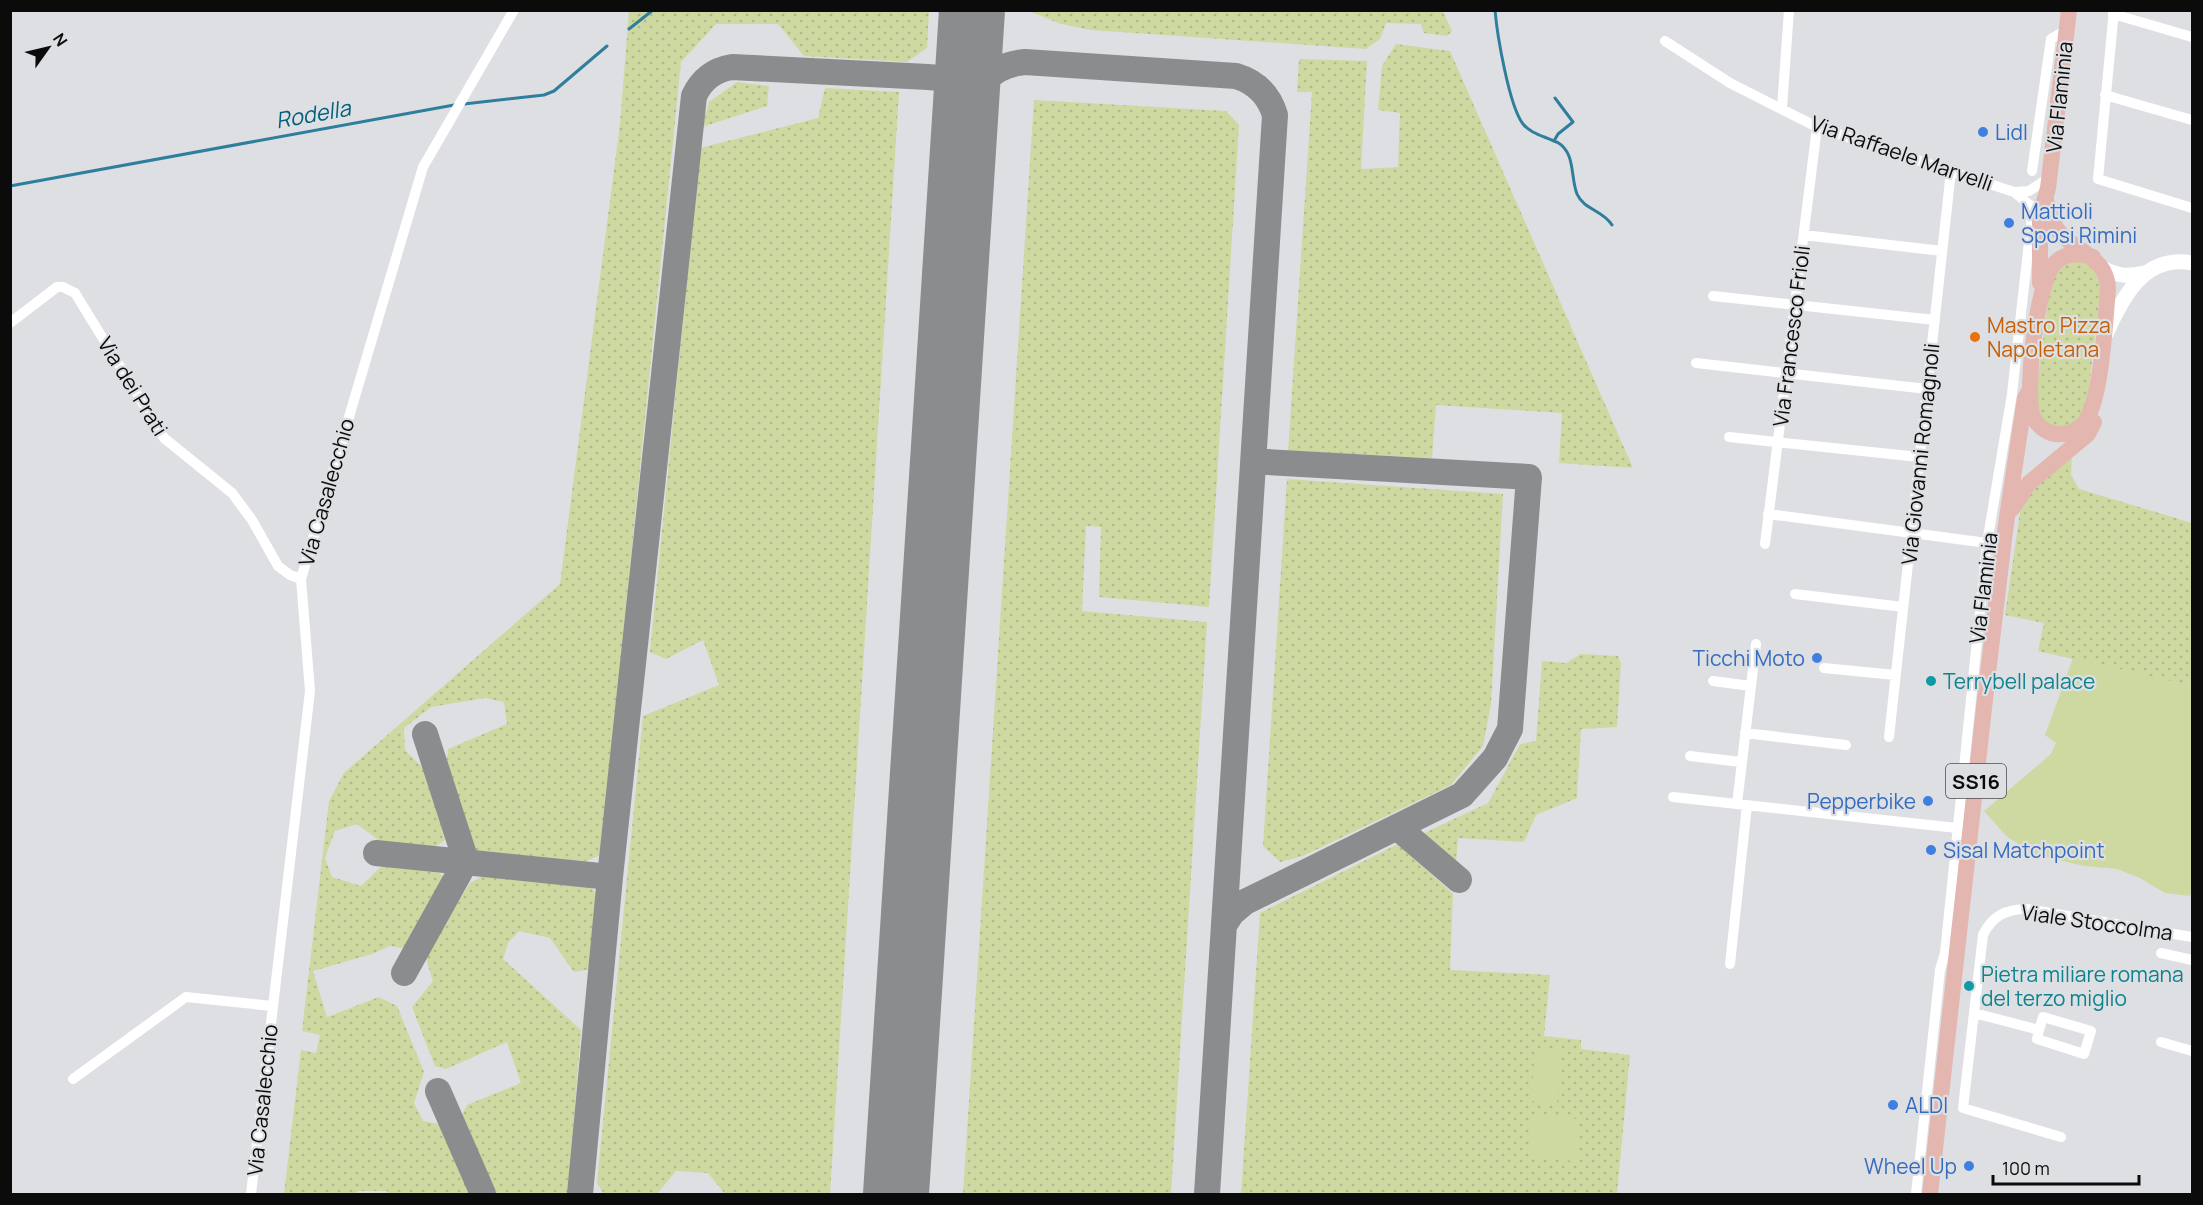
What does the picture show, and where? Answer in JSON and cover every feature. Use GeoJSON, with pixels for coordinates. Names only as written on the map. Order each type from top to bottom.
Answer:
{"type":"FeatureCollection","features":[{"type":"Feature","properties":{"kind":"main road","name":"Via Flaminia"},"geometry":{"type":"LineString","coordinates":[[2041,290],[2038,210],[2049,178],[2069,10]]}},
{"type":"Feature","properties":{"kind":"main road","name":"Via Flaminia"},"geometry":{"type":"LineString","coordinates":[[2006,524],[2029,483],[2088,434],[2096,412],[2096,386],[2108,289],[2098,263],[2060,233],[2053,223],[2038,210]]}},
{"type":"Feature","properties":{"kind":"main road","name":"Via Flaminia"},"geometry":{"type":"LineString","coordinates":[[2096,386],[2086,421],[2076,430],[2064,434],[2050,432],[2039,425],[2032,413],[2029,391],[2041,290],[2050,268],[2060,258],[2073,254],[2098,263]]}},
{"type":"Feature","properties":{"kind":"main road"},"geometry":{"type":"LineString","coordinates":[[2098,263],[2117,275],[2129,276],[2176,262],[2193,263]]}},
{"type":"Feature","properties":{"kind":"main road"},"geometry":{"type":"LineString","coordinates":[[2102,343],[2122,298],[2134,282],[2147,272]]}},
{"type":"Feature","properties":{"kind":"main road","name":"Via Flaminia"},"geometry":{"type":"LineString","coordinates":[[1930,1194],[1946,1001],[2006,524],[2025,398],[2029,391]]}},
{"type":"Feature","properties":{"kind":"street","name":"Via Casalecchio"},"geometry":{"type":"LineString","coordinates":[[251,1194],[310,691],[301,579],[423,167],[514,10]]}},
{"type":"Feature","properties":{"kind":"street"},"geometry":{"type":"LineString","coordinates":[[1782,108],[1789,10]]}},
{"type":"Feature","properties":{"kind":"street"},"geometry":{"type":"LineString","coordinates":[[2193,37],[2113,12],[2098,179],[2193,208]]}},
{"type":"Feature","properties":{"kind":"street","name":"Via Flaminia"},"geometry":{"type":"LineString","coordinates":[[2032,171],[2052,39],[2066,30]]}},
{"type":"Feature","properties":{"kind":"street","name":"Via Raffaele Marvelli"},"geometry":{"type":"LineString","coordinates":[[1665,41],[1730,83],[1817,127],[2014,192],[2038,210]]}},
{"type":"Feature","properties":{"kind":"street"},"geometry":{"type":"LineString","coordinates":[[2105,94],[2193,120]]}},
{"type":"Feature","properties":{"kind":"street","name":"Via Francesco Frioli"},"geometry":{"type":"LineString","coordinates":[[1765,544],[1817,127]]}},
{"type":"Feature","properties":{"kind":"street","name":"Via Giovanni Romagnoli"},"geometry":{"type":"LineString","coordinates":[[1889,737],[1951,171]]}},
{"type":"Feature","properties":{"kind":"street","name":"Via Raffaele Marvelli"},"geometry":{"type":"LineString","coordinates":[[2014,192],[2030,191],[2049,178]]}},
{"type":"Feature","properties":{"kind":"street","name":"Via Flaminia"},"geometry":{"type":"LineString","coordinates":[[1916,1194],[1946,1001],[1940,970],[1945,953],[1987,543],[2012,394],[2020,309],[2038,210]]}},
{"type":"Feature","properties":{"kind":"street"},"geometry":{"type":"LineString","coordinates":[[1804,235],[1942,252]]}},
{"type":"Feature","properties":{"kind":"street","name":"Via dei Prati"},"geometry":{"type":"LineString","coordinates":[[10,323],[57,287],[63,286],[75,293],[164,438],[232,493],[252,520],[278,566],[290,575],[301,579]]}},
{"type":"Feature","properties":{"kind":"street"},"geometry":{"type":"LineString","coordinates":[[1713,296],[1935,320]]}},
{"type":"Feature","properties":{"kind":"street"},"geometry":{"type":"LineString","coordinates":[[1696,363],[1927,389]]}},
{"type":"Feature","properties":{"kind":"street"},"geometry":{"type":"LineString","coordinates":[[1729,437],[1920,457]]}},
{"type":"Feature","properties":{"kind":"street"},"geometry":{"type":"LineString","coordinates":[[1768,514],[1987,543],[2006,524]]}},
{"type":"Feature","properties":{"kind":"street"},"geometry":{"type":"LineString","coordinates":[[1795,594],[1903,607]]}},
{"type":"Feature","properties":{"kind":"street"},"geometry":{"type":"LineString","coordinates":[[1730,964],[1742,804],[1742,762],[1756,644]]}},
{"type":"Feature","properties":{"kind":"street"},"geometry":{"type":"LineString","coordinates":[[1824,668],[1895,675]]}},
{"type":"Feature","properties":{"kind":"street"},"geometry":{"type":"LineString","coordinates":[[1713,681],[1751,686]]}},
{"type":"Feature","properties":{"kind":"street"},"geometry":{"type":"LineString","coordinates":[[1745,733],[1846,745]]}},
{"type":"Feature","properties":{"kind":"street"},"geometry":{"type":"LineString","coordinates":[[1690,756],[1742,762]]}},
{"type":"Feature","properties":{"kind":"street"},"geometry":{"type":"LineString","coordinates":[[1673,797],[1957,828]]}},
{"type":"Feature","properties":{"kind":"street","name":"Viale Stoccolma"},"geometry":{"type":"LineString","coordinates":[[2061,1137],[1964,1107],[1983,935],[1989,923],[2000,914],[2014,909],[2050,911],[2193,937]]}},
{"type":"Feature","properties":{"kind":"street"},"geometry":{"type":"LineString","coordinates":[[2161,953],[2193,960]]}},
{"type":"Feature","properties":{"kind":"street","name":"Via Casalecchio"},"geometry":{"type":"LineString","coordinates":[[73,1079],[186,998],[272,1006]]}},
{"type":"Feature","properties":{"kind":"street"},"geometry":{"type":"LineString","coordinates":[[1974,1013],[2039,1030]]}},
{"type":"Feature","properties":{"kind":"street"},"geometry":{"type":"LineString","coordinates":[[2043,1017],[2091,1031],[2084,1054],[2037,1039],[2039,1030],[2043,1017]]}},
{"type":"Feature","properties":{"kind":"street"},"geometry":{"type":"LineString","coordinates":[[2161,1042],[2193,1051]]}},
{"type":"Feature","properties":{"kind":"green space"},"geometry":{"type":"Polygon","coordinates":[[[629,11],[929,11],[927,48],[907,62],[804,56],[778,24],[716,24],[681,62],[601,855],[586,861],[484,857],[470,847],[446,766],[448,749],[507,724],[504,702],[485,698],[431,707],[404,728],[405,750],[426,771],[445,840],[431,850],[381,842],[357,824],[335,831],[325,858],[332,877],[361,886],[384,864],[431,868],[443,876],[444,890],[407,949],[390,946],[372,954],[313,971],[327,1017],[379,997],[397,1006],[424,1072],[414,1103],[423,1121],[445,1125],[471,1194],[389,1194],[387,1191],[358,1191],[355,1194],[284,1194],[301,1050],[316,1053],[320,1035],[302,1031],[329,801],[344,773],[560,584],[620,124],[629,11]]]}},
{"type":"Feature","properties":{"kind":"green space"},"geometry":{"type":"Polygon","coordinates":[[[1029,11],[1443,11],[1452,31],[1447,36],[1424,33],[1421,24],[1386,23],[1380,39],[1366,49],[1091,30],[1061,24],[1029,11]]]}},
{"type":"Feature","properties":{"kind":"green space"},"geometry":{"type":"Polygon","coordinates":[[[1396,44],[1450,51],[1633,468],[1559,463],[1562,413],[1436,405],[1432,458],[1288,451],[1312,92],[1297,92],[1299,59],[1367,61],[1361,169],[1398,167],[1400,113],[1378,110],[1382,66],[1396,44]]]}},
{"type":"Feature","properties":{"kind":"green space"},"geometry":{"type":"Polygon","coordinates":[[[737,82],[769,86],[767,106],[702,127],[709,102],[737,82]]]}},
{"type":"Feature","properties":{"kind":"green space"},"geometry":{"type":"Polygon","coordinates":[[[825,88],[899,92],[830,1194],[725,1194],[708,1173],[676,1171],[657,1194],[604,1194],[597,1183],[643,716],[719,685],[703,640],[666,659],[650,652],[700,148],[818,118],[825,88]]]}},
{"type":"Feature","properties":{"kind":"green space"},"geometry":{"type":"Polygon","coordinates":[[[1034,100],[1226,111],[1239,125],[1209,607],[1099,597],[1101,527],[1086,526],[1082,611],[1207,622],[1171,1194],[963,1193],[1034,100]]]}},
{"type":"Feature","properties":{"kind":"green space"},"geometry":{"type":"Polygon","coordinates":[[[2068,260],[2090,263],[2101,284],[2087,406],[2085,412],[2069,427],[2048,426],[2043,421],[2035,400],[2051,278],[2068,260]]]}},
{"type":"Feature","properties":{"kind":"green space"},"geometry":{"type":"Polygon","coordinates":[[[2072,455],[2071,475],[2079,489],[2192,523],[2192,686],[2038,651],[2044,623],[2005,615],[2021,506],[2028,494],[2072,455]]]}},
{"type":"Feature","properties":{"kind":"green space"},"geometry":{"type":"Polygon","coordinates":[[[1287,479],[1503,494],[1491,704],[1483,746],[1451,785],[1303,856],[1280,862],[1263,846],[1287,479]]]}},
{"type":"Feature","properties":{"kind":"green space"},"geometry":{"type":"Polygon","coordinates":[[[1581,654],[1618,656],[1621,664],[1617,727],[1581,729],[1577,798],[1536,815],[1524,842],[1458,838],[1456,864],[1422,834],[1488,803],[1520,744],[1536,741],[1542,661],[1566,663],[1581,654]]]}},
{"type":"Feature","properties":{"kind":"green space"},"geometry":{"type":"Polygon","coordinates":[[[2073,658],[2192,686],[2192,886],[2190,896],[2165,893],[2140,878],[2117,869],[2084,866],[2034,854],[2006,836],[1984,811],[2051,754],[2056,743],[2045,735],[2073,658]]]}},
{"type":"Feature","properties":{"kind":"green space"},"geometry":{"type":"Polygon","coordinates":[[[1398,844],[1453,894],[1450,970],[1550,975],[1544,1036],[1581,1040],[1581,1049],[1630,1055],[1617,1194],[1241,1194],[1260,913],[1398,844]]]}},
{"type":"Feature","properties":{"kind":"green space"},"geometry":{"type":"Polygon","coordinates":[[[484,875],[588,883],[598,897],[591,969],[574,972],[550,938],[519,931],[508,943],[503,959],[581,1030],[568,1194],[497,1194],[461,1117],[467,1105],[521,1083],[507,1042],[446,1069],[435,1066],[412,1007],[433,981],[425,955],[470,883],[484,875]]]}},
{"type":"Feature","properties":{"kind":"green space"},"geometry":{"type":"Polygon","coordinates":[[[1535,1048],[1561,1050],[1557,1103],[1531,1101],[1535,1048]]]}},
{"type":"Feature","properties":{"kind":"green space"},"geometry":{"type":"Polygon","coordinates":[[[1532,1116],[1579,1119],[1577,1161],[1529,1158],[1532,1116]]]}},
{"type":"Feature","properties":{"kind":"waterway","name":"Rodella"},"geometry":{"type":"LineString","coordinates":[[629,29],[653,10]]}},
{"type":"Feature","properties":{"kind":"waterway","name":"Rodella"},"geometry":{"type":"LineString","coordinates":[[1495,10],[1504,69],[1518,115],[1530,130],[1556,142]]}},
{"type":"Feature","properties":{"kind":"waterway","name":"Rodella"},"geometry":{"type":"LineString","coordinates":[[464,104],[544,95],[554,91],[607,46]]}},
{"type":"Feature","properties":{"kind":"waterway","name":"Rodella"},"geometry":{"type":"LineString","coordinates":[[1554,141],[1558,134],[1573,122],[1555,98]]}},
{"type":"Feature","properties":{"kind":"waterway","name":"Rodella"},"geometry":{"type":"LineString","coordinates":[[10,186],[454,105]]}},
{"type":"Feature","properties":{"kind":"waterway","name":"Rodella"},"geometry":{"type":"LineString","coordinates":[[1557,142],[1567,152],[1570,159],[1575,187],[1580,199],[1604,216],[1612,225]]}},
{"type":"Feature","properties":{"kind":"taxiway"},"geometry":{"type":"LineString","coordinates":[[965,120],[985,80],[1002,68],[1025,62],[1236,76],[1261,90],[1275,115],[1207,1194]]}},
{"type":"Feature","properties":{"kind":"taxiway"},"geometry":{"type":"LineString","coordinates":[[580,1194],[610,877],[694,96],[709,76],[732,67],[928,77],[946,79],[956,84],[960,88],[966,111]]}},
{"type":"Feature","properties":{"kind":"taxiway"},"geometry":{"type":"LineString","coordinates":[[1224,925],[1232,913],[1245,902],[1462,795],[1495,758],[1510,729],[1529,477],[1267,462]]}},
{"type":"Feature","properties":{"kind":"taxiway"},"geometry":{"type":"LineString","coordinates":[[404,973],[466,861],[425,734]]}},
{"type":"Feature","properties":{"kind":"taxiway"},"geometry":{"type":"LineString","coordinates":[[1397,827],[1459,880]]}},
{"type":"Feature","properties":{"kind":"taxiway"},"geometry":{"type":"LineString","coordinates":[[376,853],[610,877]]}},
{"type":"Feature","properties":{"kind":"taxiway"},"geometry":{"type":"LineString","coordinates":[[438,1091],[483,1194]]}},
{"type":"Feature","properties":{"kind":"runway"},"geometry":{"type":"LineString","coordinates":[[896,1194],[972,10]]}},
{"type":"Feature","properties":{"kind":"place","name":"Lidl"},"geometry":{"type":"Point","coordinates":[1983,132]}},
{"type":"Feature","properties":{"kind":"place","name":"Mattioli Sposi Rimini"},"geometry":{"type":"Point","coordinates":[2009,223]}},
{"type":"Feature","properties":{"kind":"place","name":"Mastro Pizza Napoletana"},"geometry":{"type":"Point","coordinates":[1975,337]}},
{"type":"Feature","properties":{"kind":"place","name":"Ticchi Moto"},"geometry":{"type":"Point","coordinates":[1817,658]}},
{"type":"Feature","properties":{"kind":"place","name":"Terrybell palace"},"geometry":{"type":"Point","coordinates":[1931,681]}},
{"type":"Feature","properties":{"kind":"place","name":"Pepperbike"},"geometry":{"type":"Point","coordinates":[1928,801]}},
{"type":"Feature","properties":{"kind":"place","name":"Sisal Matchpoint"},"geometry":{"type":"Point","coordinates":[1931,850]}},
{"type":"Feature","properties":{"kind":"place","name":"Pietra miliare romana del terzo miglio"},"geometry":{"type":"Point","coordinates":[1969,986]}},
{"type":"Feature","properties":{"kind":"place","name":"ALDI"},"geometry":{"type":"Point","coordinates":[1893,1105]}},
{"type":"Feature","properties":{"kind":"place","name":"Wheel Up"},"geometry":{"type":"Point","coordinates":[1969,1166]}}]}
